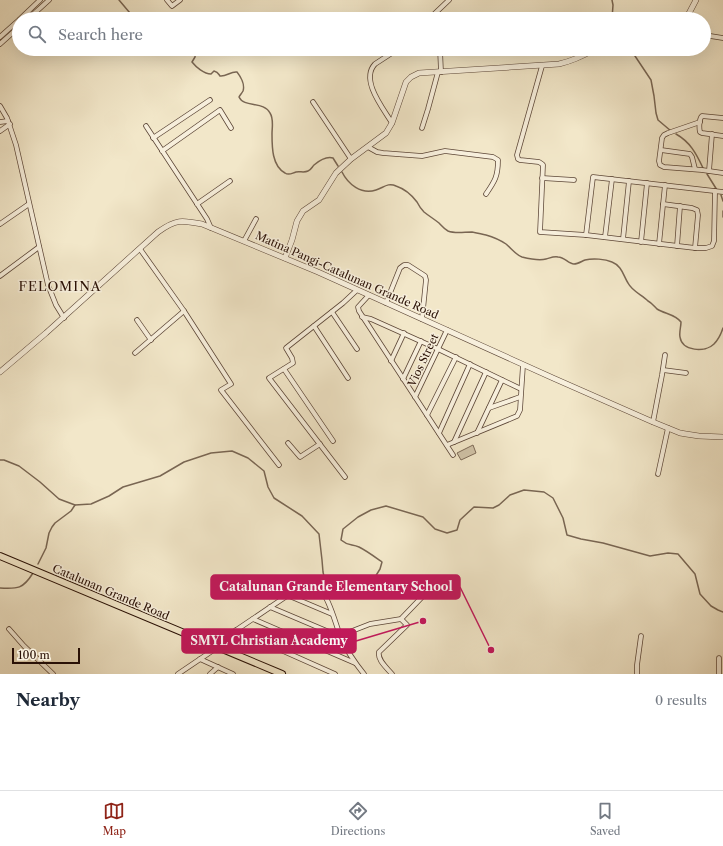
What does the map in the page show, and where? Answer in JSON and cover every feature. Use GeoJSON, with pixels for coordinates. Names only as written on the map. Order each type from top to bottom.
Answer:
{"type":"FeatureCollection","features":[{"type":"Feature","properties":{"kind":"main road","name":"Catalunan Grande Road"},"geometry":{"type":"LineString","coordinates":[[0,556],[282,674]]}},
{"type":"Feature","properties":{"kind":"street"},"geometry":{"type":"LineString","coordinates":[[27,12],[40,0]]}},
{"type":"Feature","properties":{"kind":"street"},"geometry":{"type":"LineString","coordinates":[[36,12],[49,0]]}},
{"type":"Feature","properties":{"kind":"street"},"geometry":{"type":"LineString","coordinates":[[167,0],[172,6],[180,0]]}},
{"type":"Feature","properties":{"kind":"street"},"geometry":{"type":"LineString","coordinates":[[437,12],[450,0]]}},
{"type":"Feature","properties":{"kind":"street"},"geometry":{"type":"LineString","coordinates":[[690,12],[697,0]]}},
{"type":"Feature","properties":{"kind":"street"},"geometry":{"type":"LineString","coordinates":[[0,37],[12,26]]}},
{"type":"Feature","properties":{"kind":"street"},"geometry":{"type":"LineString","coordinates":[[0,44],[12,33]]}},
{"type":"Feature","properties":{"kind":"street"},"geometry":{"type":"LineString","coordinates":[[711,37],[723,38]]}},
{"type":"Feature","properties":{"kind":"street"},"geometry":{"type":"LineString","coordinates":[[387,56],[372,67],[370,71],[370,82],[375,96],[392,123]]}},
{"type":"Feature","properties":{"kind":"street"},"geometry":{"type":"LineString","coordinates":[[422,128],[439,72],[440,56]]}},
{"type":"Feature","properties":{"kind":"street"},"geometry":{"type":"LineString","coordinates":[[285,258],[297,221],[303,211],[314,205],[319,200],[336,173],[351,159],[386,133],[392,123],[406,82],[411,76],[419,73],[542,66],[569,62],[583,56]]}},
{"type":"Feature","properties":{"kind":"street"},"geometry":{"type":"LineString","coordinates":[[542,66],[517,157],[520,160],[539,162],[542,164],[540,232],[586,235],[695,248],[710,247],[713,244],[715,191]]}},
{"type":"Feature","properties":{"kind":"street"},"geometry":{"type":"LineString","coordinates":[[153,138],[210,100]]}},
{"type":"Feature","properties":{"kind":"street"},"geometry":{"type":"LineString","coordinates":[[313,102],[351,159]]}},
{"type":"Feature","properties":{"kind":"street"},"geometry":{"type":"LineString","coordinates":[[0,106],[9,123],[16,145],[51,295],[64,318]]}},
{"type":"Feature","properties":{"kind":"street"},"geometry":{"type":"LineString","coordinates":[[162,151],[220,110],[231,128]]}},
{"type":"Feature","properties":{"kind":"street"},"geometry":{"type":"LineString","coordinates":[[723,118],[703,115],[700,118],[700,132],[723,136]]}},
{"type":"Feature","properties":{"kind":"street"},"geometry":{"type":"LineString","coordinates":[[0,122],[9,123]]}},
{"type":"Feature","properties":{"kind":"street"},"geometry":{"type":"LineString","coordinates":[[700,122],[666,134],[662,138],[659,163],[661,166],[723,173]]}},
{"type":"Feature","properties":{"kind":"street"},"geometry":{"type":"LineString","coordinates":[[0,131],[9,123]]}},
{"type":"Feature","properties":{"kind":"street"},"geometry":{"type":"LineString","coordinates":[[146,126],[207,219],[211,228]]}},
{"type":"Feature","properties":{"kind":"street"},"geometry":{"type":"LineString","coordinates":[[709,171],[712,134]]}},
{"type":"Feature","properties":{"kind":"street"},"geometry":{"type":"LineString","coordinates":[[368,146],[377,152],[392,154],[422,156],[445,151],[494,157],[498,160],[498,167],[495,180],[486,194]]}},
{"type":"Feature","properties":{"kind":"street"},"geometry":{"type":"LineString","coordinates":[[661,150],[690,154],[695,169]]}},
{"type":"Feature","properties":{"kind":"street"},"geometry":{"type":"LineString","coordinates":[[586,235],[593,177],[723,192]]}},
{"type":"Feature","properties":{"kind":"street"},"geometry":{"type":"LineString","coordinates":[[542,178],[574,180]]}},
{"type":"Feature","properties":{"kind":"street"},"geometry":{"type":"LineString","coordinates":[[605,237],[612,179]]}},
{"type":"Feature","properties":{"kind":"street"},"geometry":{"type":"LineString","coordinates":[[197,204],[230,181]]}},
{"type":"Feature","properties":{"kind":"street"},"geometry":{"type":"LineString","coordinates":[[623,239],[629,181]]}},
{"type":"Feature","properties":{"kind":"street"},"geometry":{"type":"LineString","coordinates":[[642,242],[647,183]]}},
{"type":"Feature","properties":{"kind":"street"},"geometry":{"type":"LineString","coordinates":[[659,244],[665,185]]}},
{"type":"Feature","properties":{"kind":"street"},"geometry":{"type":"LineString","coordinates":[[0,224],[29,204]]}},
{"type":"Feature","properties":{"kind":"street"},"geometry":{"type":"LineString","coordinates":[[663,204],[697,210],[695,248]]}},
{"type":"Feature","properties":{"kind":"street"},"geometry":{"type":"LineString","coordinates":[[677,246],[680,206]]}},
{"type":"Feature","properties":{"kind":"street"},"geometry":{"type":"LineString","coordinates":[[244,241],[256,219]]}},
{"type":"Feature","properties":{"kind":"street","name":"Matina Pangi-Catalunan Grande Road"},"geometry":{"type":"LineString","coordinates":[[0,372],[64,318],[158,232],[173,223],[180,221],[202,224],[285,258],[668,428],[692,435],[723,437]]}},
{"type":"Feature","properties":{"kind":"street"},"geometry":{"type":"LineString","coordinates":[[0,276],[39,247]]}},
{"type":"Feature","properties":{"kind":"street"},"geometry":{"type":"LineString","coordinates":[[140,248],[184,311],[231,384],[221,390],[279,465]]}},
{"type":"Feature","properties":{"kind":"street"},"geometry":{"type":"LineString","coordinates":[[386,303],[400,268],[404,265],[408,265],[425,276],[426,280],[422,319]]}},
{"type":"Feature","properties":{"kind":"street"},"geometry":{"type":"LineString","coordinates":[[345,477],[269,378],[291,365],[293,362],[286,348],[332,312],[357,290]]}},
{"type":"Feature","properties":{"kind":"street"},"geometry":{"type":"LineString","coordinates":[[369,295],[358,308],[362,317],[453,454]]}},
{"type":"Feature","properties":{"kind":"street"},"geometry":{"type":"LineString","coordinates":[[135,354],[184,311]]}},
{"type":"Feature","properties":{"kind":"street"},"geometry":{"type":"LineString","coordinates":[[332,312],[357,349]]}},
{"type":"Feature","properties":{"kind":"street"},"geometry":{"type":"LineString","coordinates":[[362,317],[371,319],[421,341],[521,389]]}},
{"type":"Feature","properties":{"kind":"street"},"geometry":{"type":"LineString","coordinates":[[137,320],[151,340]]}},
{"type":"Feature","properties":{"kind":"street"},"geometry":{"type":"LineString","coordinates":[[314,326],[348,378]]}},
{"type":"Feature","properties":{"kind":"street","name":"Vios Street"},"geometry":{"type":"LineString","coordinates":[[416,398],[447,330]]}},
{"type":"Feature","properties":{"kind":"street"},"geometry":{"type":"LineString","coordinates":[[391,361],[404,334]]}},
{"type":"Feature","properties":{"kind":"street"},"geometry":{"type":"LineString","coordinates":[[403,379],[421,341]]}},
{"type":"Feature","properties":{"kind":"street"},"geometry":{"type":"LineString","coordinates":[[653,422],[665,355]]}},
{"type":"Feature","properties":{"kind":"street"},"geometry":{"type":"LineString","coordinates":[[427,415],[456,357]]}},
{"type":"Feature","properties":{"kind":"street"},"geometry":{"type":"LineString","coordinates":[[439,434],[470,364]]}},
{"type":"Feature","properties":{"kind":"street"},"geometry":{"type":"LineString","coordinates":[[447,445],[515,417],[518,414],[520,410],[523,364]]}},
{"type":"Feature","properties":{"kind":"street"},"geometry":{"type":"LineString","coordinates":[[284,369],[333,441]]}},
{"type":"Feature","properties":{"kind":"street"},"geometry":{"type":"LineString","coordinates":[[663,370],[686,373]]}},
{"type":"Feature","properties":{"kind":"street"},"geometry":{"type":"LineString","coordinates":[[454,442],[486,372]]}},
{"type":"Feature","properties":{"kind":"street"},"geometry":{"type":"LineString","coordinates":[[477,433],[502,380]]}},
{"type":"Feature","properties":{"kind":"street"},"geometry":{"type":"LineString","coordinates":[[489,408],[520,397]]}},
{"type":"Feature","properties":{"kind":"street"},"geometry":{"type":"LineString","coordinates":[[658,474],[668,428]]}},
{"type":"Feature","properties":{"kind":"street"},"geometry":{"type":"LineString","coordinates":[[288,443],[300,457],[320,444]]}},
{"type":"Feature","properties":{"kind":"street"},"geometry":{"type":"LineString","coordinates":[[178,674],[217,647],[224,639],[236,630],[304,585],[311,586],[323,593],[328,601],[341,637],[355,663],[364,674]]}},
{"type":"Feature","properties":{"kind":"street"},"geometry":{"type":"LineString","coordinates":[[287,595],[332,614]]}},
{"type":"Feature","properties":{"kind":"street"},"geometry":{"type":"LineString","coordinates":[[341,637],[370,624],[401,619],[422,597]]}},
{"type":"Feature","properties":{"kind":"street"},"geometry":{"type":"LineString","coordinates":[[270,607],[341,637]]}},
{"type":"Feature","properties":{"kind":"street"},"geometry":{"type":"LineString","coordinates":[[253,619],[355,663]]}},
{"type":"Feature","properties":{"kind":"street"},"geometry":{"type":"LineString","coordinates":[[392,674],[380,659],[378,654],[407,625],[401,619]]}},
{"type":"Feature","properties":{"kind":"street"},"geometry":{"type":"LineString","coordinates":[[9,630],[53,674]]}},
{"type":"Feature","properties":{"kind":"street"},"geometry":{"type":"LineString","coordinates":[[236,630],[336,674]]}},
{"type":"Feature","properties":{"kind":"street"},"geometry":{"type":"LineString","coordinates":[[637,674],[641,636]]}},
{"type":"Feature","properties":{"kind":"street"},"geometry":{"type":"LineString","coordinates":[[719,658],[719,674]]}},
{"type":"Feature","properties":{"kind":"street"},"geometry":{"type":"LineString","coordinates":[[200,659],[233,674]]}},
{"type":"Feature","properties":{"kind":"street"},"geometry":{"type":"LineString","coordinates":[[210,674],[218,668]]}},
{"type":"Feature","properties":{"kind":"shaded area"},"geometry":{"type":"Polygon","coordinates":[[[473,445],[476,453],[461,460],[457,453],[473,445]]]}},
{"type":"Feature","properties":{"kind":"waterway"},"geometry":{"type":"LineString","coordinates":[[119,0],[129,12]]}},
{"type":"Feature","properties":{"kind":"waterway"},"geometry":{"type":"LineString","coordinates":[[612,0],[612,12]]}},
{"type":"Feature","properties":{"kind":"waterway"},"geometry":{"type":"LineString","coordinates":[[195,56],[192,62],[203,72],[208,74],[215,71],[220,76],[224,76],[237,72],[243,84],[243,91],[239,97],[245,102],[267,109],[272,120],[272,145],[275,161],[281,170],[288,174],[306,172],[323,159],[328,158],[333,158],[338,166]]}},
{"type":"Feature","properties":{"kind":"waterway"},"geometry":{"type":"LineString","coordinates":[[635,56],[651,80],[658,120],[671,131]]}},
{"type":"Feature","properties":{"kind":"waterway"},"geometry":{"type":"LineString","coordinates":[[676,134],[692,148],[703,168]]}},
{"type":"Feature","properties":{"kind":"waterway"},"geometry":{"type":"LineString","coordinates":[[342,172],[348,181],[360,190],[370,191],[390,185],[399,187],[410,194],[424,212],[447,230],[457,233],[472,232],[486,235],[506,244],[522,257],[540,260],[560,257],[574,264],[592,259],[612,262],[620,268],[630,286],[635,291],[657,309],[679,319],[681,322],[680,337],[682,342],[689,348],[705,349],[710,347],[717,341],[723,328]]}},
{"type":"Feature","properties":{"kind":"waterway"},"geometry":{"type":"LineString","coordinates":[[707,174],[717,190]]}},
{"type":"Feature","properties":{"kind":"waterway"},"geometry":{"type":"LineString","coordinates":[[721,195],[723,201]]}},
{"type":"Feature","properties":{"kind":"waterway"},"geometry":{"type":"LineString","coordinates":[[723,211],[723,217]]}},
{"type":"Feature","properties":{"kind":"waterway"},"geometry":{"type":"LineString","coordinates":[[0,460],[4,460],[19,466],[59,499],[75,505],[91,504],[109,496],[123,487],[160,476],[184,462],[211,453],[232,451],[248,458],[264,471],[268,487],[274,498],[302,516],[319,534],[325,581],[337,588],[351,590],[372,582],[380,569],[382,562],[362,549],[341,540],[343,529],[358,517],[371,510],[386,506],[423,517],[435,529],[447,533],[457,530],[460,520],[474,507],[493,508],[499,505],[510,495],[524,490],[544,492],[553,498],[563,518],[567,535],[650,556],[668,553],[678,554],[695,574],[700,594],[711,606],[723,612]]}},
{"type":"Feature","properties":{"kind":"waterway"},"geometry":{"type":"LineString","coordinates":[[38,564],[46,548],[49,533],[52,527],[71,511],[75,505]]}},
{"type":"Feature","properties":{"kind":"waterway"},"geometry":{"type":"LineString","coordinates":[[0,588],[20,587],[33,573]]}},
{"type":"Feature","properties":{"kind":"place","name":"SMYL Christian Academy"},"geometry":{"type":"Point","coordinates":[423,621]}},
{"type":"Feature","properties":{"kind":"place","name":"Catalunan Grande Elementary School"},"geometry":{"type":"Point","coordinates":[491,650]}},
{"type":"Feature","properties":{"kind":"district","name":"FELOMINA"},"geometry":{"type":"Point","coordinates":[60,286]}}]}
